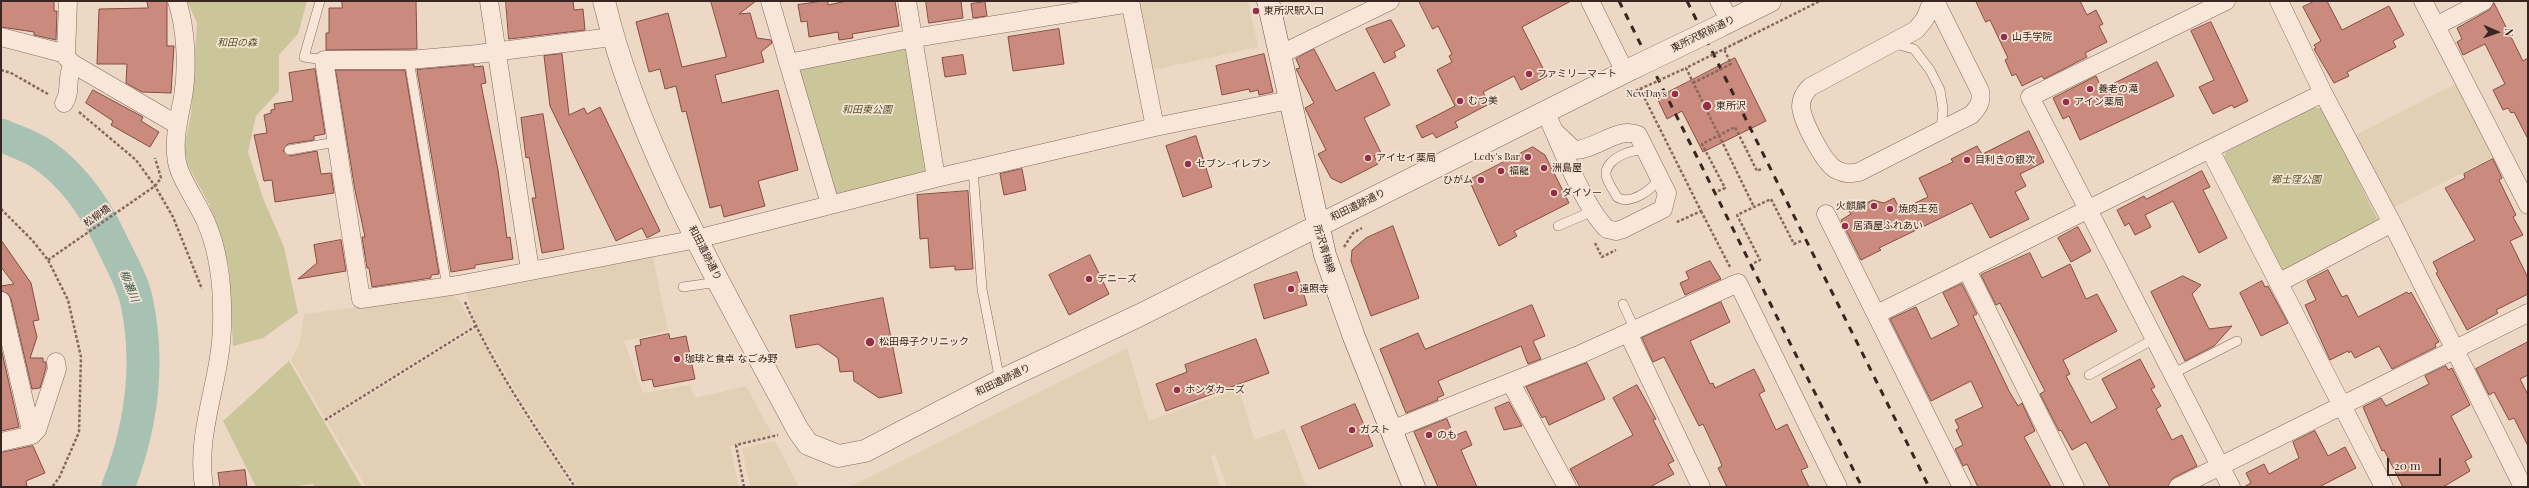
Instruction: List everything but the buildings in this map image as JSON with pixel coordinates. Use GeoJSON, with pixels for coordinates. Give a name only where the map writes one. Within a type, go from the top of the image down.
{"type":"FeatureCollection","features":[{"type":"Feature","properties":{"kind":"street"},"geometry":{"type":"LineString","coordinates":[[64,103],[68,97],[68,74],[70,59],[68,1]]}},
{"type":"Feature","properties":{"kind":"street"},"geometry":{"type":"LineString","coordinates":[[177,1],[184,20],[185,47],[183,96],[176,124],[177,163],[207,223],[220,274],[222,326],[218,372],[201,457],[204,487]]}},
{"type":"Feature","properties":{"kind":"street"},"geometry":{"type":"LineString","coordinates":[[488,1],[530,270]]}},
{"type":"Feature","properties":{"kind":"street","name":"和田遺跡通り"},"geometry":{"type":"LineString","coordinates":[[604,1],[612,37],[637,112],[697,239],[798,430],[808,444],[838,456],[865,451],[1000,381],[1138,316],[1317,226],[1550,122],[1630,70]]}},
{"type":"Feature","properties":{"kind":"street"},"geometry":{"type":"LineString","coordinates":[[770,1],[830,204]]}},
{"type":"Feature","properties":{"kind":"street"},"geometry":{"type":"LineString","coordinates":[[907,1],[936,178]]}},
{"type":"Feature","properties":{"kind":"street","name":"所沢青梅線"},"geometry":{"type":"LineString","coordinates":[[1268,1],[1317,226],[1347,320],[1414,487]]}},
{"type":"Feature","properties":{"kind":"street"},"geometry":{"type":"LineString","coordinates":[[1279,55],[1390,1]]}},
{"type":"Feature","properties":{"kind":"street"},"geometry":{"type":"LineString","coordinates":[[1590,1],[1630,70]]}},
{"type":"Feature","properties":{"kind":"street"},"geometry":{"type":"LineString","coordinates":[[1719,1],[1724,24]]}},
{"type":"Feature","properties":{"kind":"street","name":"東所沢駅前通り"},"geometry":{"type":"LineString","coordinates":[[1630,70],[1770,1]]}},
{"type":"Feature","properties":{"kind":"street"},"geometry":{"type":"LineString","coordinates":[[1932,1],[1932,7],[1921,24],[1894,44],[1810,87],[1804,93],[1801,104],[1803,116],[1826,161],[1843,173],[1859,172],[1971,115],[1978,108],[1981,98],[1980,91],[1935,1]]}},
{"type":"Feature","properties":{"kind":"street"},"geometry":{"type":"LineString","coordinates":[[2226,1],[2030,97],[2231,487]]}},
{"type":"Feature","properties":{"kind":"street"},"geometry":{"type":"LineString","coordinates":[[2279,1],[2323,93],[2392,223],[2454,351],[2523,487]]}},
{"type":"Feature","properties":{"kind":"street"},"geometry":{"type":"LineString","coordinates":[[2423,1],[2528,205]]}},
{"type":"Feature","properties":{"kind":"street"},"geometry":{"type":"LineString","coordinates":[[2436,26],[2484,1]]}},
{"type":"Feature","properties":{"kind":"street"},"geometry":{"type":"LineString","coordinates":[[788,64],[914,38],[1130,2],[1155,127]]}},
{"type":"Feature","properties":{"kind":"street"},"geometry":{"type":"LineString","coordinates":[[1,37],[70,59],[176,124]]}},
{"type":"Feature","properties":{"kind":"street"},"geometry":{"type":"LineString","coordinates":[[612,37],[497,53],[408,60],[324,60],[361,299],[453,286],[697,239],[936,178],[1155,127],[1289,100]]}},
{"type":"Feature","properties":{"kind":"street"},"geometry":{"type":"LineString","coordinates":[[1876,314],[2323,93]]}},
{"type":"Feature","properties":{"kind":"street"},"geometry":{"type":"LineString","coordinates":[[1550,122],[1567,145],[1574,150],[1581,150],[1630,131],[1638,135],[1667,193],[1663,209],[1616,231],[1607,229],[1588,213],[1550,122]]}},
{"type":"Feature","properties":{"kind":"street"},"geometry":{"type":"LineString","coordinates":[[2210,150],[2280,282],[2384,487]]}},
{"type":"Feature","properties":{"kind":"street"},"geometry":{"type":"LineString","coordinates":[[1826,214],[1962,487]]}},
{"type":"Feature","properties":{"kind":"street"},"geometry":{"type":"LineString","coordinates":[[2280,282],[2392,223]]}},
{"type":"Feature","properties":{"kind":"street"},"geometry":{"type":"LineString","coordinates":[[1967,270],[2075,487]]}},
{"type":"Feature","properties":{"kind":"street"},"geometry":{"type":"LineString","coordinates":[[1391,430],[1511,383],[1631,332],[1738,283],[1838,487]]}},
{"type":"Feature","properties":{"kind":"street"},"geometry":{"type":"LineString","coordinates":[[1,302],[32,435]]}},
{"type":"Feature","properties":{"kind":"street"},"geometry":{"type":"LineString","coordinates":[[2178,487],[2528,313]]}},
{"type":"Feature","properties":{"kind":"street"},"geometry":{"type":"LineString","coordinates":[[1631,332],[1701,487]]}},
{"type":"Feature","properties":{"kind":"street"},"geometry":{"type":"LineString","coordinates":[[1,442],[32,435],[37,430],[57,369],[56,362]]}},
{"type":"Feature","properties":{"kind":"street"},"geometry":{"type":"LineString","coordinates":[[1511,383],[1567,487]]}},
{"type":"Feature","properties":{"kind":"lane"},"geometry":{"type":"LineString","coordinates":[[320,1],[304,57],[324,60]]}},
{"type":"Feature","properties":{"kind":"lane"},"geometry":{"type":"LineString","coordinates":[[1894,44],[1914,49],[1930,70],[1940,90],[1943,109],[1941,130]]}},
{"type":"Feature","properties":{"kind":"lane"},"geometry":{"type":"LineString","coordinates":[[408,60],[453,286]]}},
{"type":"Feature","properties":{"kind":"lane"},"geometry":{"type":"LineString","coordinates":[[289,150],[336,142]]}},
{"type":"Feature","properties":{"kind":"lane"},"geometry":{"type":"LineString","coordinates":[[1648,153],[1638,150],[1611,162],[1606,175],[1617,197],[1626,200],[1653,187],[1659,176]]}},
{"type":"Feature","properties":{"kind":"lane"},"geometry":{"type":"LineString","coordinates":[[973,170],[982,289],[1000,381]]}},
{"type":"Feature","properties":{"kind":"lane"},"geometry":{"type":"LineString","coordinates":[[1558,226],[1588,213]]}},
{"type":"Feature","properties":{"kind":"lane"},"geometry":{"type":"LineString","coordinates":[[683,287],[720,282]]}},
{"type":"Feature","properties":{"kind":"lane"},"geometry":{"type":"LineString","coordinates":[[1623,304],[1631,332]]}},
{"type":"Feature","properties":{"kind":"lane"},"geometry":{"type":"LineString","coordinates":[[2089,375],[2154,339]]}},
{"type":"Feature","properties":{"kind":"lane"},"geometry":{"type":"LineString","coordinates":[[2172,374],[2237,341]]}},
{"type":"Feature","properties":{"kind":"path"},"geometry":{"type":"LineString","coordinates":[[1625,96],[1686,68],[1820,1]]}},
{"type":"Feature","properties":{"kind":"path"},"geometry":{"type":"LineString","coordinates":[[1693,83],[1731,64],[1724,49]]}},
{"type":"Feature","properties":{"kind":"path"},"geometry":{"type":"LineString","coordinates":[[1686,68],[1754,207]]}},
{"type":"Feature","properties":{"kind":"path"},"geometry":{"type":"LineString","coordinates":[[1,70],[11,73],[82,114],[136,160],[156,186],[173,217],[204,296]]}},
{"type":"Feature","properties":{"kind":"path"},"geometry":{"type":"LineString","coordinates":[[1640,89],[1738,283]]}},
{"type":"Feature","properties":{"kind":"path"},"geometry":{"type":"LineString","coordinates":[[1718,191],[1725,188],[1702,144],[1735,127],[1757,171],[1763,168]]}},
{"type":"Feature","properties":{"kind":"path"},"geometry":{"type":"LineString","coordinates":[[155,158],[161,178],[156,186]]}},
{"type":"Feature","properties":{"kind":"path","name":"松柳橋"},"geometry":{"type":"LineString","coordinates":[[48,260],[156,186]]}},
{"type":"Feature","properties":{"kind":"path"},"geometry":{"type":"LineString","coordinates":[[1754,263],[1760,260],[1737,215],[1771,199],[1794,244],[1801,241]]}},
{"type":"Feature","properties":{"kind":"path"},"geometry":{"type":"LineString","coordinates":[[1,210],[32,240],[48,260],[68,300],[81,357],[79,432],[59,478],[52,487]]}},
{"type":"Feature","properties":{"kind":"path"},"geometry":{"type":"LineString","coordinates":[[1672,224],[1701,211]]}},
{"type":"Feature","properties":{"kind":"path"},"geometry":{"type":"LineString","coordinates":[[1588,213],[1602,257],[1623,247]]}},
{"type":"Feature","properties":{"kind":"path"},"geometry":{"type":"LineString","coordinates":[[1343,249],[1353,233],[1367,226]]}},
{"type":"Feature","properties":{"kind":"path"},"geometry":{"type":"LineString","coordinates":[[453,286],[520,405],[575,487]]}},
{"type":"Feature","properties":{"kind":"path"},"geometry":{"type":"LineString","coordinates":[[325,420],[476,326]]}},
{"type":"Feature","properties":{"kind":"path"},"geometry":{"type":"LineString","coordinates":[[744,487],[736,445],[798,430]]}},
{"type":"Feature","properties":{"kind":"shaded area"},"geometry":{"type":"Polygon","coordinates":[[[1138,1],[1248,1],[1258,47],[1153,70],[1138,1]]]}},
{"type":"Feature","properties":{"kind":"shaded area"},"geometry":{"type":"Polygon","coordinates":[[[2455,84],[2493,157],[2389,210],[2352,137],[2455,84]]]}},
{"type":"Feature","properties":{"kind":"shaded area"},"geometry":{"type":"Polygon","coordinates":[[[653,257],[668,331],[624,341],[643,393],[690,385],[695,398],[746,386],[772,434],[730,446],[739,487],[578,487],[523,403],[476,323],[466,293],[472,288],[653,257]]]}},
{"type":"Feature","properties":{"kind":"shaded area"},"geometry":{"type":"Polygon","coordinates":[[[450,293],[459,300],[473,325],[325,418],[291,360],[300,342],[304,314],[442,297],[450,293]]]}},
{"type":"Feature","properties":{"kind":"shaded area"},"geometry":{"type":"Polygon","coordinates":[[[476,329],[519,407],[572,487],[366,487],[327,422],[476,329]]]}},
{"type":"Feature","properties":{"kind":"shaded area"},"geometry":{"type":"Polygon","coordinates":[[[1127,348],[1149,421],[1239,388],[1254,440],[1285,429],[1306,487],[1227,487],[1215,454],[1211,457],[1220,487],[850,487],[1127,348]]]}},
{"type":"Feature","properties":{"kind":"shaded area"},"geometry":{"type":"Polygon","coordinates":[[[775,441],[799,487],[750,487],[742,448],[775,441]]]}},
{"type":"Feature","properties":{"kind":"green space","name":"和田の森"},"geometry":{"type":"Polygon","coordinates":[[[187,1],[307,1],[298,34],[279,55],[279,91],[256,116],[248,152],[263,198],[284,247],[298,313],[263,338],[233,346],[229,267],[210,206],[188,165],[184,149],[191,114],[197,23],[187,1]]]}},
{"type":"Feature","properties":{"kind":"green space","name":"和田東公園"},"geometry":{"type":"Polygon","coordinates":[[[911,44],[932,173],[835,195],[799,67],[911,44]]]}},
{"type":"Feature","properties":{"kind":"green space","name":"郷士窪公園"},"geometry":{"type":"Polygon","coordinates":[[[2313,108],[2322,108],[2378,220],[2377,225],[2286,272],[2280,270],[2223,159],[2226,152],[2313,108]]]}},
{"type":"Feature","properties":{"kind":"green space"},"geometry":{"type":"Polygon","coordinates":[[[289,361],[362,487],[314,487],[313,484],[290,487],[256,487],[223,421],[289,361]]]}},
{"type":"Feature","properties":{"kind":"waterway","name":"柳瀬川"},"geometry":{"type":"LineString","coordinates":[[1,135],[42,154],[74,182],[91,204],[105,228],[133,287],[141,327],[143,373],[138,419],[126,465],[118,487]]}},
{"type":"Feature","properties":{"kind":"railway"},"geometry":{"type":"LineString","coordinates":[[1619,1],[1862,487]]}},
{"type":"Feature","properties":{"kind":"railway"},"geometry":{"type":"LineString","coordinates":[[1687,1],[1929,487]]}},
{"type":"Feature","properties":{"kind":"place","name":"東所沢駅入口"},"geometry":{"type":"Point","coordinates":[1256,11]}},
{"type":"Feature","properties":{"kind":"place","name":"山手学院"},"geometry":{"type":"Point","coordinates":[2004,37]}},
{"type":"Feature","properties":{"kind":"place","name":"ファミリーマート"},"geometry":{"type":"Point","coordinates":[1529,74]}},
{"type":"Feature","properties":{"kind":"place","name":"養老の滝"},"geometry":{"type":"Point","coordinates":[2090,89]}},
{"type":"Feature","properties":{"kind":"place","name":"NewDays"},"geometry":{"type":"Point","coordinates":[1675,94]}},
{"type":"Feature","properties":{"kind":"place","name":"むつ美"},"geometry":{"type":"Point","coordinates":[1460,101]}},
{"type":"Feature","properties":{"kind":"place","name":"アイン薬局"},"geometry":{"type":"Point","coordinates":[2066,102]}},
{"type":"Feature","properties":{"kind":"place","name":"東所沢"},"geometry":{"type":"Point","coordinates":[1707,106]}},
{"type":"Feature","properties":{"kind":"place","name":"Ledy's Bar"},"geometry":{"type":"Point","coordinates":[1528,157]}},
{"type":"Feature","properties":{"kind":"place","name":"アイセイ薬局"},"geometry":{"type":"Point","coordinates":[1368,158]}},
{"type":"Feature","properties":{"kind":"place","name":"目利きの銀次"},"geometry":{"type":"Point","coordinates":[1967,160]}},
{"type":"Feature","properties":{"kind":"place","name":"セブン-イレブン"},"geometry":{"type":"Point","coordinates":[1188,164]}},
{"type":"Feature","properties":{"kind":"place","name":"洲島屋"},"geometry":{"type":"Point","coordinates":[1544,168]}},
{"type":"Feature","properties":{"kind":"place","name":"福龍"},"geometry":{"type":"Point","coordinates":[1501,171]}},
{"type":"Feature","properties":{"kind":"place","name":"ひがム"},"geometry":{"type":"Point","coordinates":[1481,180]}},
{"type":"Feature","properties":{"kind":"place","name":"ダイソー"},"geometry":{"type":"Point","coordinates":[1554,193]}},
{"type":"Feature","properties":{"kind":"place","name":"火麒麟"},"geometry":{"type":"Point","coordinates":[1874,206]}},
{"type":"Feature","properties":{"kind":"place","name":"焼肉王苑"},"geometry":{"type":"Point","coordinates":[1890,209]}},
{"type":"Feature","properties":{"kind":"place","name":"居酒屋ふれあい"},"geometry":{"type":"Point","coordinates":[1845,226]}},
{"type":"Feature","properties":{"kind":"place","name":"デニーズ"},"geometry":{"type":"Point","coordinates":[1089,279]}},
{"type":"Feature","properties":{"kind":"place","name":"遠照寺"},"geometry":{"type":"Point","coordinates":[1291,289]}},
{"type":"Feature","properties":{"kind":"place","name":"松田母子クリニック"},"geometry":{"type":"Point","coordinates":[870,342]}},
{"type":"Feature","properties":{"kind":"place","name":"珈琲と食卓 なごみ野"},"geometry":{"type":"Point","coordinates":[677,359]}},
{"type":"Feature","properties":{"kind":"place","name":"ホンダカーズ"},"geometry":{"type":"Point","coordinates":[1177,390]}},
{"type":"Feature","properties":{"kind":"place","name":"ガスト"},"geometry":{"type":"Point","coordinates":[1352,430]}},
{"type":"Feature","properties":{"kind":"place","name":"のも"},"geometry":{"type":"Point","coordinates":[1429,435]}}]}
